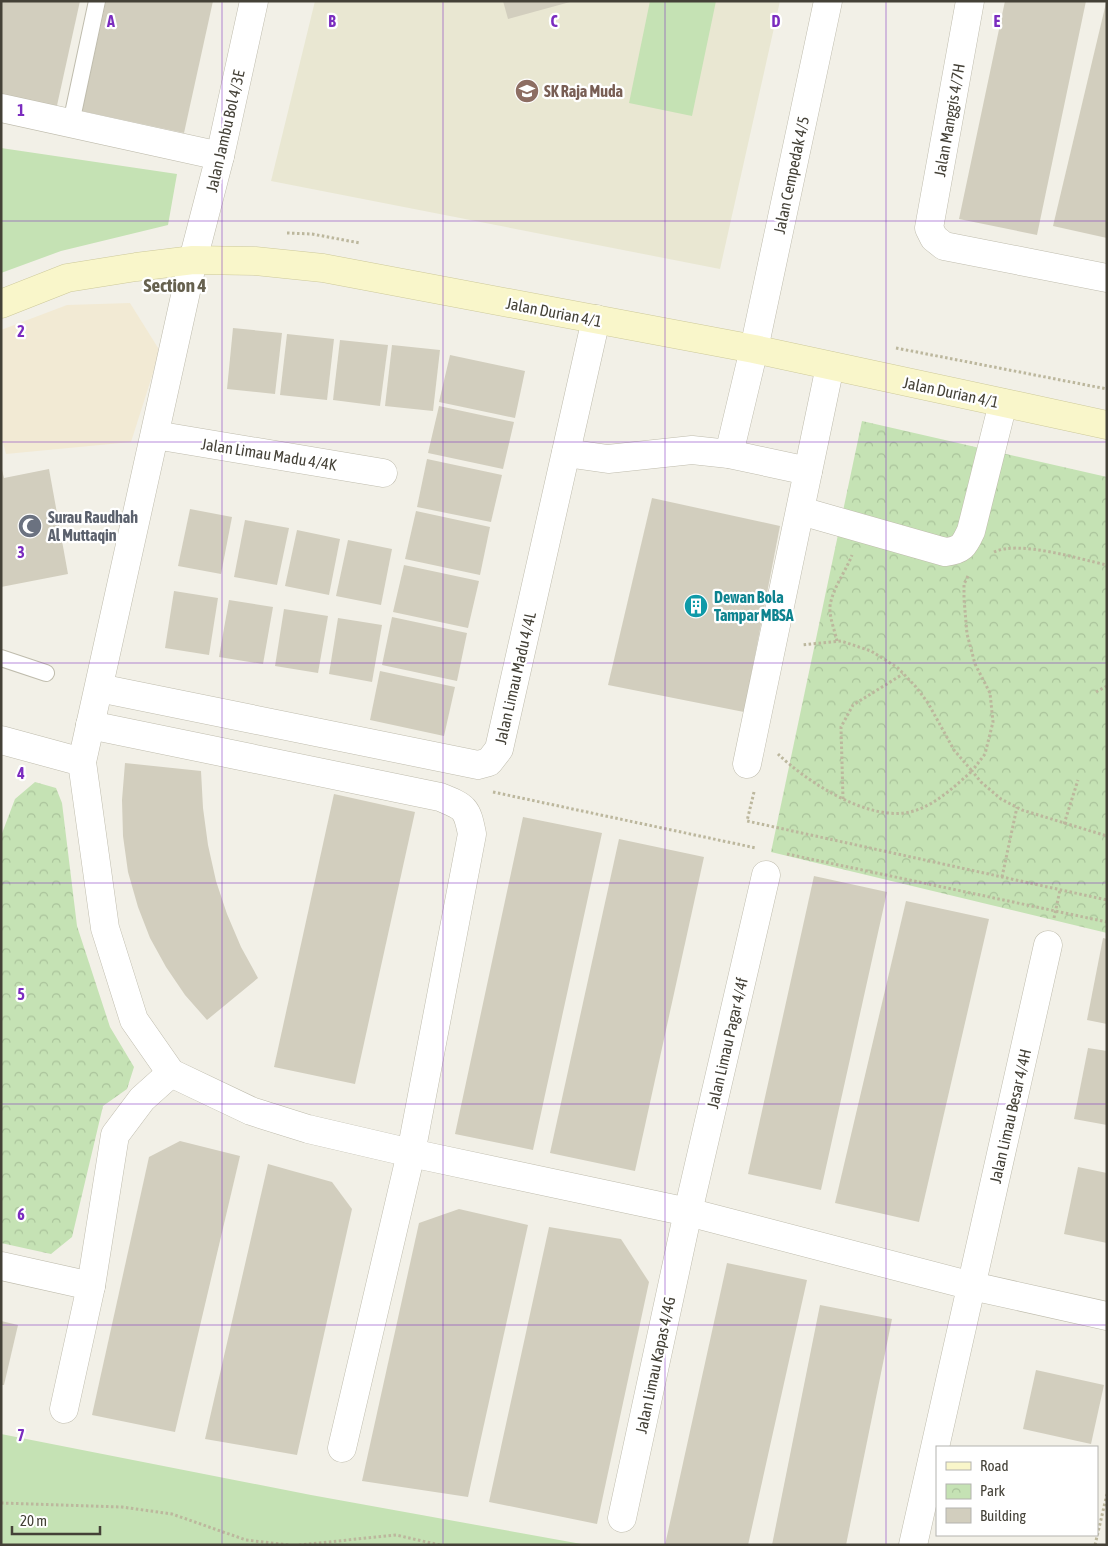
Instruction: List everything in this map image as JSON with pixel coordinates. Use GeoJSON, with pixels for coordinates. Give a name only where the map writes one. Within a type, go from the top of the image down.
{"type":"FeatureCollection","features":[{"type":"Feature","properties":{"kind":"street","name":"Jalan Jambu Bol 4/3E"},"geometry":{"type":"LineString","coordinates":[[82,762],[193,260],[220,156],[254,1]]}},
{"type":"Feature","properties":{"kind":"street","name":"Jalan Cempedak 4/5"},"geometry":{"type":"LineString","coordinates":[[729,454],[754,349],[828,1]]}},
{"type":"Feature","properties":{"kind":"street","name":"Jalan Manggis 4/7H"},"geometry":{"type":"LineString","coordinates":[[970,1],[929,228],[934,238],[944,246],[1107,278]]}},
{"type":"Feature","properties":{"kind":"street"},"geometry":{"type":"LineString","coordinates":[[1,108],[220,156]]}},
{"type":"Feature","properties":{"kind":"street","name":"Jalan Durian 4/1"},"geometry":{"type":"LineString","coordinates":[[1,304],[67,278],[193,260],[256,261],[323,268],[754,349],[1107,425]]}},
{"type":"Feature","properties":{"kind":"street","name":"Jalan Limau Madu 4/4L"},"geometry":{"type":"LineString","coordinates":[[99,688],[478,764],[489,762],[500,749],[596,319]]}},
{"type":"Feature","properties":{"kind":"street"},"geometry":{"type":"LineString","coordinates":[[751,774],[808,471],[830,366]]}},
{"type":"Feature","properties":{"kind":"street"},"geometry":{"type":"LineString","coordinates":[[801,511],[945,552],[957,551],[964,545],[972,532],[1003,403]]}},
{"type":"Feature","properties":{"kind":"street","name":"Jalan Limau Madu 4/4K"},"geometry":{"type":"LineString","coordinates":[[155,435],[383,473]]}},
{"type":"Feature","properties":{"kind":"street"},"geometry":{"type":"LineString","coordinates":[[566,453],[608,459],[692,450],[729,454],[808,471]]}},
{"type":"Feature","properties":{"kind":"street"},"geometry":{"type":"LineString","coordinates":[[90,725],[440,797],[460,805],[468,815],[472,834],[411,1153],[342,1448]]}},
{"type":"Feature","properties":{"kind":"street"},"geometry":{"type":"LineString","coordinates":[[3,747],[82,762],[105,928],[134,1020],[170,1073],[251,1111],[308,1129],[688,1212],[972,1286],[1107,1316]]}},
{"type":"Feature","properties":{"kind":"street","name":"Jalan Limau Pagar 4/4f"},"geometry":{"type":"LineString","coordinates":[[688,1212],[765,862]]}},
{"type":"Feature","properties":{"kind":"street","name":"Jalan Limau Besar 4/4H"},"geometry":{"type":"LineString","coordinates":[[913,1545],[1048,946]]}},
{"type":"Feature","properties":{"kind":"street"},"geometry":{"type":"LineString","coordinates":[[64,1409],[91,1286],[115,1135],[142,1099],[170,1073]]}},
{"type":"Feature","properties":{"kind":"street","name":"Jalan Limau Kapas 4/4G"},"geometry":{"type":"LineString","coordinates":[[622,1518],[688,1212]]}},
{"type":"Feature","properties":{"kind":"street"},"geometry":{"type":"LineString","coordinates":[[1,1266],[91,1286]]}},
{"type":"Feature","properties":{"kind":"lane"},"geometry":{"type":"LineString","coordinates":[[70,123],[97,1]]}},
{"type":"Feature","properties":{"kind":"lane"},"geometry":{"type":"LineString","coordinates":[[1,658],[46,673]]}},
{"type":"Feature","properties":{"kind":"path"},"geometry":{"type":"LineString","coordinates":[[837,641],[830,608],[835,587],[846,571],[861,528]]}},
{"type":"Feature","properties":{"kind":"path"},"geometry":{"type":"LineString","coordinates":[[991,554],[999,550],[1025,548],[1107,565]]}},
{"type":"Feature","properties":{"kind":"path"},"geometry":{"type":"LineString","coordinates":[[775,751],[805,775],[843,799],[884,814],[905,813],[926,805],[951,790],[972,771],[985,754],[993,722],[990,693],[976,664],[967,634],[964,584],[970,570]]}},
{"type":"Feature","properties":{"kind":"path"},"geometry":{"type":"LineString","coordinates":[[799,645],[841,641],[871,651],[898,668],[916,687],[928,703],[954,750],[981,782],[1001,799],[1022,810],[1107,836]]}},
{"type":"Feature","properties":{"kind":"path"},"geometry":{"type":"LineString","coordinates":[[843,799],[841,727],[852,705],[904,674]]}},
{"type":"Feature","properties":{"kind":"path"},"geometry":{"type":"LineString","coordinates":[[1096,692],[1107,686]]}},
{"type":"Feature","properties":{"kind":"path"},"geometry":{"type":"LineString","coordinates":[[751,774],[748,821],[1107,900]]}},
{"type":"Feature","properties":{"kind":"path"},"geometry":{"type":"LineString","coordinates":[[1064,824],[1078,780]]}},
{"type":"Feature","properties":{"kind":"path"},"geometry":{"type":"LineString","coordinates":[[492,792],[765,862]]}},
{"type":"Feature","properties":{"kind":"path"},"geometry":{"type":"LineString","coordinates":[[1002,877],[1017,807]]}},
{"type":"Feature","properties":{"kind":"path"},"geometry":{"type":"LineString","coordinates":[[784,853],[1107,922]]}},
{"type":"Feature","properties":{"kind":"path"},"geometry":{"type":"LineString","coordinates":[[1098,1532],[1107,1494]]}},
{"type":"Feature","properties":{"kind":"path"},"geometry":{"type":"LineString","coordinates":[[1,1502],[122,1508],[172,1514],[246,1540],[289,1545]]}},
{"type":"Feature","properties":{"kind":"path"},"geometry":{"type":"LineString","coordinates":[[300,1545],[396,1535],[440,1545]]}},
{"type":"Feature","properties":{"kind":"shaded area","name":"SK Raja Muda"},"geometry":{"type":"Polygon","coordinates":[[[315,1],[780,1],[720,269],[271,181],[315,1]]]}},
{"type":"Feature","properties":{"kind":"shaded area"},"geometry":{"type":"Polygon","coordinates":[[[130,303],[160,351],[131,442],[6,454],[1,435],[1,330],[67,305],[130,303]]]}},
{"type":"Feature","properties":{"kind":"green space"},"geometry":{"type":"Polygon","coordinates":[[[650,1],[716,1],[692,116],[629,103],[650,1]]]}},
{"type":"Feature","properties":{"kind":"green space"},"geometry":{"type":"Polygon","coordinates":[[[1,148],[177,174],[168,225],[61,251],[1,273],[1,148]]]}},
{"type":"Feature","properties":{"kind":"green space"},"geometry":{"type":"Polygon","coordinates":[[[862,421],[1107,477],[1107,933],[771,852],[862,421]]]}},
{"type":"Feature","properties":{"kind":"green space"},"geometry":{"type":"Polygon","coordinates":[[[35,782],[56,788],[62,803],[77,926],[110,1027],[134,1067],[127,1089],[103,1106],[72,1237],[51,1254],[1,1243],[1,836],[15,799],[35,782]]]}},
{"type":"Feature","properties":{"kind":"green space"},"geometry":{"type":"Polygon","coordinates":[[[1,1434],[311,1495],[587,1545],[1,1545],[1,1434]]]}},
{"type":"Feature","properties":{"kind":"building"},"geometry":{"type":"Polygon","coordinates":[[[1,1],[80,1],[56,110],[1,98],[1,1]]]}},
{"type":"Feature","properties":{"kind":"building"},"geometry":{"type":"Polygon","coordinates":[[[106,1],[213,1],[184,133],[82,111],[106,1]]]}},
{"type":"Feature","properties":{"kind":"building"},"geometry":{"type":"Polygon","coordinates":[[[503,1],[570,1],[570,2],[508,19],[503,1]]]}},
{"type":"Feature","properties":{"kind":"building"},"geometry":{"type":"Polygon","coordinates":[[[1005,1],[1086,1],[1037,235],[959,219],[1005,1]]]}},
{"type":"Feature","properties":{"kind":"building"},"geometry":{"type":"Polygon","coordinates":[[[1107,3],[1107,238],[1053,226],[1107,3]]]}},
{"type":"Feature","properties":{"kind":"building"},"geometry":{"type":"Polygon","coordinates":[[[233,328],[282,333],[275,394],[227,389],[233,328]]]}},
{"type":"Feature","properties":{"kind":"building"},"geometry":{"type":"Polygon","coordinates":[[[287,334],[334,339],[327,400],[280,395],[287,334]]]}},
{"type":"Feature","properties":{"kind":"building"},"geometry":{"type":"Polygon","coordinates":[[[340,340],[388,345],[380,406],[333,400],[340,340]]]}},
{"type":"Feature","properties":{"kind":"building"},"geometry":{"type":"Polygon","coordinates":[[[392,345],[440,350],[433,411],[385,406],[392,345]]]}},
{"type":"Feature","properties":{"kind":"building"},"geometry":{"type":"Polygon","coordinates":[[[450,355],[525,371],[515,418],[439,402],[450,355]]]}},
{"type":"Feature","properties":{"kind":"building"},"geometry":{"type":"Polygon","coordinates":[[[439,406],[514,422],[503,469],[428,453],[439,406]]]}},
{"type":"Feature","properties":{"kind":"building"},"geometry":{"type":"Polygon","coordinates":[[[427,459],[502,475],[491,522],[417,507],[427,459]]]}},
{"type":"Feature","properties":{"kind":"building","name":"Surau Raudhah Al Muttaqin"},"geometry":{"type":"Polygon","coordinates":[[[1,466],[4,478],[49,469],[68,574],[1,587],[1,466]]]}},
{"type":"Feature","properties":{"kind":"building","name":"Dewan Bola Tampar MBSA"},"geometry":{"type":"Polygon","coordinates":[[[652,498],[780,526],[744,712],[608,685],[652,498]]]}},
{"type":"Feature","properties":{"kind":"building"},"geometry":{"type":"Polygon","coordinates":[[[190,509],[232,517],[221,574],[178,566],[190,509]]]}},
{"type":"Feature","properties":{"kind":"building"},"geometry":{"type":"Polygon","coordinates":[[[416,511],[490,527],[480,575],[405,559],[416,511]]]}},
{"type":"Feature","properties":{"kind":"building"},"geometry":{"type":"Polygon","coordinates":[[[245,520],[289,528],[277,585],[234,577],[245,520]]]}},
{"type":"Feature","properties":{"kind":"building"},"geometry":{"type":"Polygon","coordinates":[[[297,530],[340,539],[329,595],[285,586],[297,530]]]}},
{"type":"Feature","properties":{"kind":"building"},"geometry":{"type":"Polygon","coordinates":[[[348,540],[392,549],[381,605],[336,596],[348,540]]]}},
{"type":"Feature","properties":{"kind":"building"},"geometry":{"type":"Polygon","coordinates":[[[404,565],[479,581],[468,628],[393,612],[404,565]]]}},
{"type":"Feature","properties":{"kind":"building"},"geometry":{"type":"Polygon","coordinates":[[[174,591],[218,598],[209,655],[165,648],[174,591]]]}},
{"type":"Feature","properties":{"kind":"building"},"geometry":{"type":"Polygon","coordinates":[[[229,600],[273,607],[263,664],[219,657],[229,600]]]}},
{"type":"Feature","properties":{"kind":"building"},"geometry":{"type":"Polygon","coordinates":[[[284,609],[328,616],[318,673],[275,666],[284,609]]]}},
{"type":"Feature","properties":{"kind":"building"},"geometry":{"type":"Polygon","coordinates":[[[392,617],[467,633],[457,681],[382,665],[392,617]]]}},
{"type":"Feature","properties":{"kind":"building"},"geometry":{"type":"Polygon","coordinates":[[[338,618],[382,625],[372,682],[329,674],[338,618]]]}},
{"type":"Feature","properties":{"kind":"building"},"geometry":{"type":"Polygon","coordinates":[[[380,671],[455,687],[444,736],[370,720],[380,671]]]}},
{"type":"Feature","properties":{"kind":"building"},"geometry":{"type":"Polygon","coordinates":[[[125,763],[201,771],[208,845],[216,881],[241,947],[258,978],[207,1020],[185,995],[166,967],[150,938],[138,907],[128,872],[123,836],[122,800],[125,763]]]}},
{"type":"Feature","properties":{"kind":"building"},"geometry":{"type":"Polygon","coordinates":[[[334,794],[415,812],[355,1084],[274,1067],[334,794]]]}},
{"type":"Feature","properties":{"kind":"building"},"geometry":{"type":"Polygon","coordinates":[[[523,817],[602,833],[533,1150],[455,1134],[523,817]]]}},
{"type":"Feature","properties":{"kind":"building"},"geometry":{"type":"Polygon","coordinates":[[[619,839],[704,857],[635,1171],[550,1153],[619,839]]]}},
{"type":"Feature","properties":{"kind":"building"},"geometry":{"type":"Polygon","coordinates":[[[814,876],[887,892],[821,1190],[748,1174],[814,876]]]}},
{"type":"Feature","properties":{"kind":"building"},"geometry":{"type":"Polygon","coordinates":[[[906,901],[989,919],[919,1222],[835,1203],[906,901]]]}},
{"type":"Feature","properties":{"kind":"building"},"geometry":{"type":"Polygon","coordinates":[[[1103,938],[1107,939],[1107,1024],[1087,1020],[1103,938]]]}},
{"type":"Feature","properties":{"kind":"building"},"geometry":{"type":"Polygon","coordinates":[[[1088,1048],[1107,1051],[1107,1125],[1074,1119],[1088,1048]]]}},
{"type":"Feature","properties":{"kind":"building"},"geometry":{"type":"Polygon","coordinates":[[[180,1141],[240,1156],[175,1432],[92,1415],[149,1157],[180,1141]]]}},
{"type":"Feature","properties":{"kind":"building"},"geometry":{"type":"Polygon","coordinates":[[[268,1164],[332,1182],[352,1209],[297,1455],[205,1439],[268,1164]]]}},
{"type":"Feature","properties":{"kind":"building"},"geometry":{"type":"Polygon","coordinates":[[[1078,1167],[1107,1173],[1107,1243],[1064,1234],[1078,1167]]]}},
{"type":"Feature","properties":{"kind":"building"},"geometry":{"type":"Polygon","coordinates":[[[459,1209],[528,1225],[468,1497],[362,1481],[419,1223],[459,1209]]]}},
{"type":"Feature","properties":{"kind":"building"},"geometry":{"type":"Polygon","coordinates":[[[549,1227],[621,1239],[649,1282],[597,1524],[489,1502],[549,1227]]]}},
{"type":"Feature","properties":{"kind":"building"},"geometry":{"type":"Polygon","coordinates":[[[727,1263],[807,1280],[748,1545],[665,1545],[727,1263]]]}},
{"type":"Feature","properties":{"kind":"building"},"geometry":{"type":"Polygon","coordinates":[[[820,1305],[892,1319],[846,1545],[772,1545],[820,1305]]]}},
{"type":"Feature","properties":{"kind":"building"},"geometry":{"type":"Polygon","coordinates":[[[1,1321],[18,1325],[4,1385],[1,1385],[1,1321]]]}},
{"type":"Feature","properties":{"kind":"building"},"geometry":{"type":"Polygon","coordinates":[[[1036,1370],[1104,1385],[1091,1444],[1023,1429],[1036,1370]]]}},
{"type":"Feature","properties":{"kind":"place","name":"SK Raja Muda"},"geometry":{"type":"Point","coordinates":[527,91]}},
{"type":"Feature","properties":{"kind":"place","name":"Surau Raudhah Al Muttaqin"},"geometry":{"type":"Point","coordinates":[30,526]}},
{"type":"Feature","properties":{"kind":"place","name":"Dewan Bola Tampar MBSA"},"geometry":{"type":"Point","coordinates":[696,606]}},
{"type":"Feature","properties":{"kind":"district","name":"Section 4"},"geometry":{"type":"Point","coordinates":[175,285]}}]}
